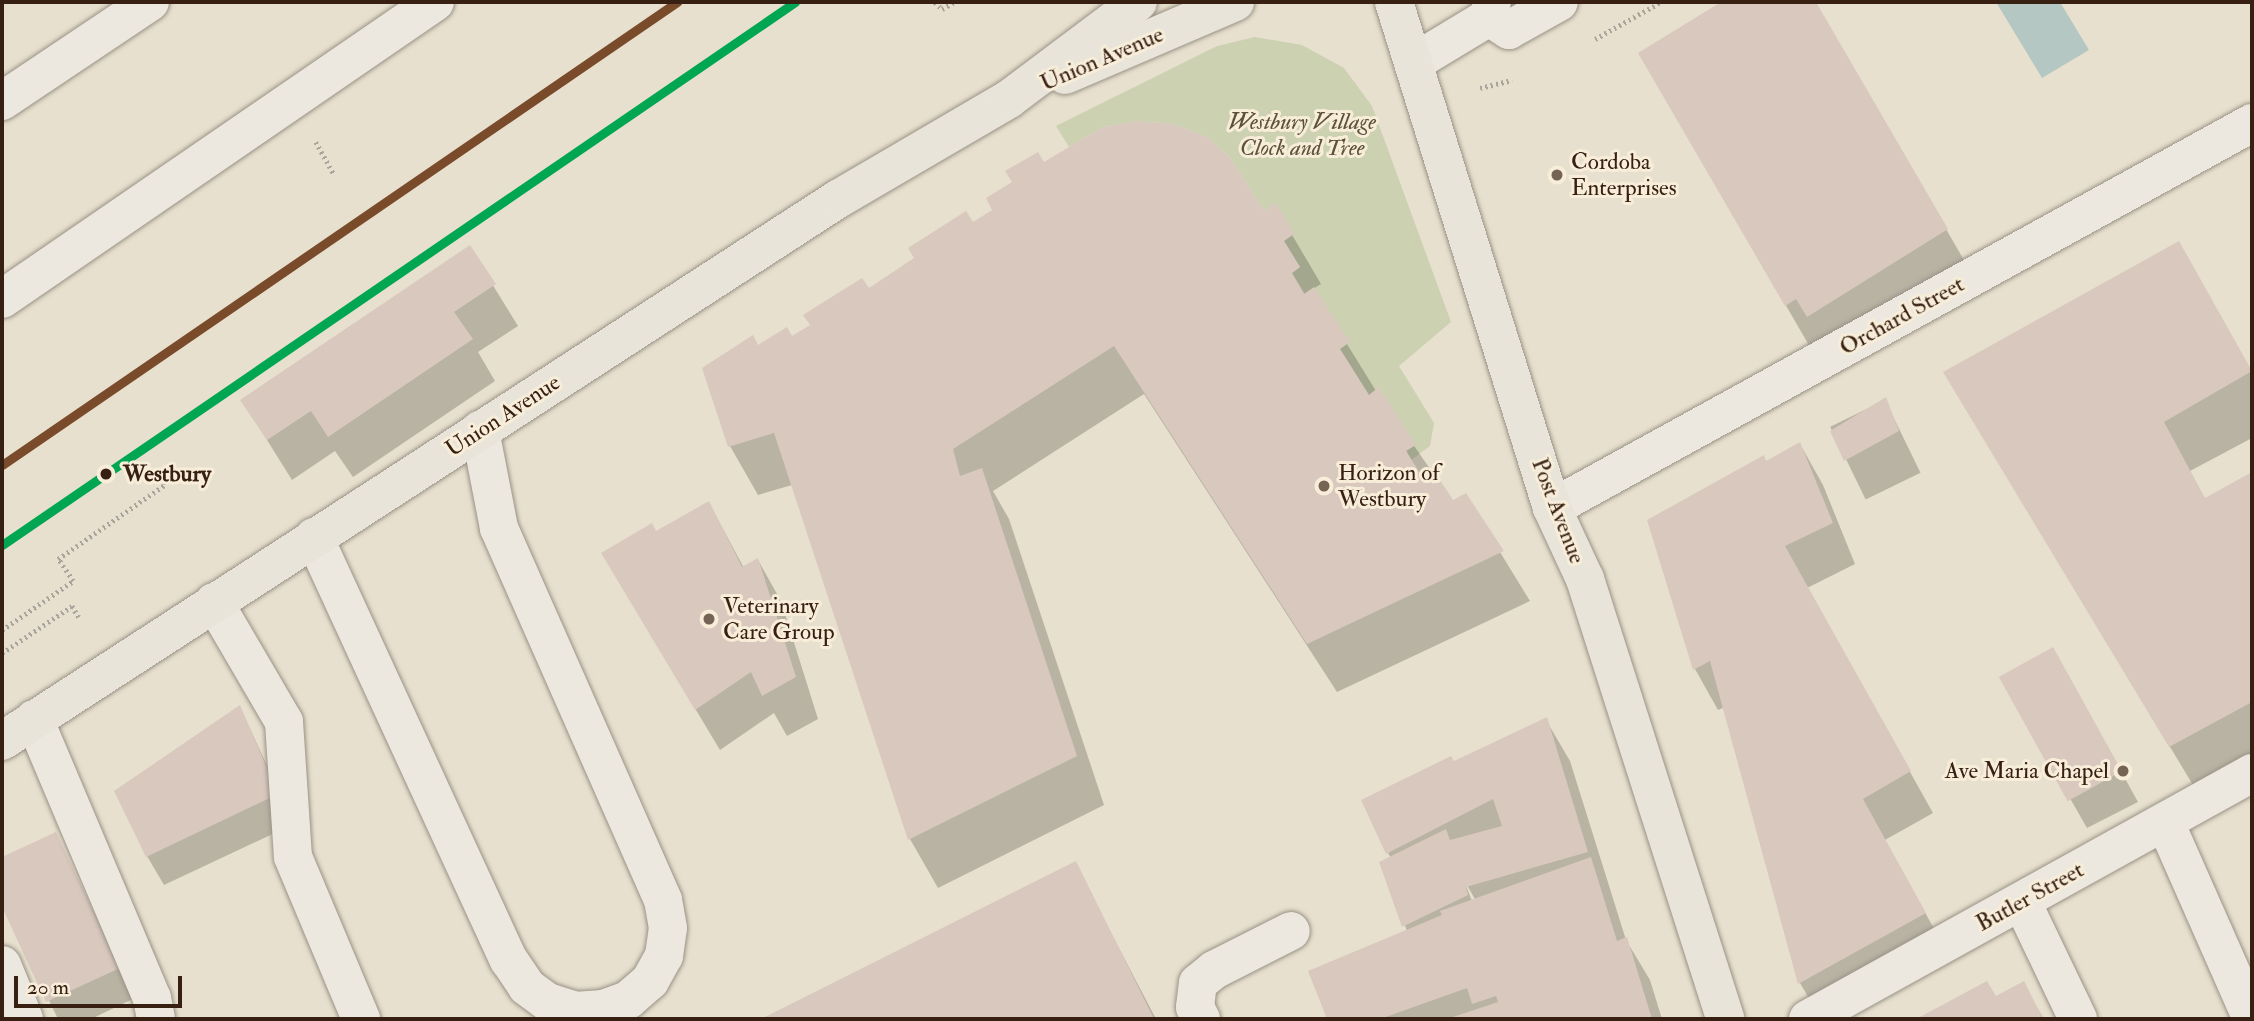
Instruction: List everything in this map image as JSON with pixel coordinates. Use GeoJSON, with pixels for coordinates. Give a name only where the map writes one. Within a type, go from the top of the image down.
{"type":"FeatureCollection","features":[{"type":"Feature","properties":{"kind":"main road","name":"Union Avenue"},"geometry":{"type":"LineString","coordinates":[[2,741],[838,199],[1009,99],[1138,2]]}},
{"type":"Feature","properties":{"kind":"main road","name":"Union Avenue"},"geometry":{"type":"LineString","coordinates":[[1009,99],[1235,2]]}},
{"type":"Feature","properties":{"kind":"main road","name":"Post Avenue"},"geometry":{"type":"LineString","coordinates":[[1394,2],[1552,508],[1585,579],[1725,1019]]}},
{"type":"Feature","properties":{"kind":"street"},"geometry":{"type":"LineString","coordinates":[[2,101],[150,2]]}},
{"type":"Feature","properties":{"kind":"street"},"geometry":{"type":"LineString","coordinates":[[2,299],[435,2]]}},
{"type":"Feature","properties":{"kind":"street"},"geometry":{"type":"LineString","coordinates":[[1413,63],[1490,9],[1508,30],[1559,2]]}},
{"type":"Feature","properties":{"kind":"street","name":"Orchard Street"},"geometry":{"type":"LineString","coordinates":[[1552,508],[2252,124]]}},
{"type":"Feature","properties":{"kind":"street"},"geometry":{"type":"LineString","coordinates":[[314,537],[509,960],[527,986],[548,1002],[575,1011],[603,1009],[628,1000],[650,981],[664,956],[668,928],[663,900],[499,528],[480,430]]}},
{"type":"Feature","properties":{"kind":"street"},"geometry":{"type":"LineString","coordinates":[[214,602],[285,722],[293,857],[361,1019]]}},
{"type":"Feature","properties":{"kind":"street"},"geometry":{"type":"LineString","coordinates":[[34,719],[152,998],[156,1019]]}},
{"type":"Feature","properties":{"kind":"street","name":"Butler Street"},"geometry":{"type":"LineString","coordinates":[[1808,1019],[2252,774]]}},
{"type":"Feature","properties":{"kind":"street"},"geometry":{"type":"LineString","coordinates":[[2165,822],[2252,1019]]}},
{"type":"Feature","properties":{"kind":"street"},"geometry":{"type":"LineString","coordinates":[[2022,902],[2078,1019]]}},
{"type":"Feature","properties":{"kind":"street"},"geometry":{"type":"LineString","coordinates":[[1201,1019],[1195,1007],[1198,984],[1214,970],[1291,931]]}},
{"type":"Feature","properties":{"kind":"street"},"geometry":{"type":"LineString","coordinates":[[2,965],[24,1019]]}},
{"type":"Feature","properties":{"kind":"path"},"geometry":{"type":"LineString","coordinates":[[935,2],[942,9],[954,2]]}},
{"type":"Feature","properties":{"kind":"path"},"geometry":{"type":"LineString","coordinates":[[1480,88],[1493,87]]}},
{"type":"Feature","properties":{"kind":"path"},"geometry":{"type":"LineString","coordinates":[[2,630],[73,581],[58,559],[166,484],[156,470]]}},
{"type":"Feature","properties":{"kind":"path"},"geometry":{"type":"LineString","coordinates":[[2,653],[72,607],[79,617]]}},
{"type":"Feature","properties":{"kind":"green space","name":"Westbury Village Clock and Tree"},"geometry":{"type":"Polygon","coordinates":[[[1255,37],[1302,45],[1344,68],[1372,106],[1451,322],[1399,366],[1434,423],[1430,446],[1411,460],[1379,387],[1369,395],[1292,273],[1300,267],[1284,241],[1275,204],[1264,211],[1230,158],[1207,137],[1173,124],[1137,121],[1103,127],[1069,147],[1056,126],[1217,46],[1255,37]]]}},
{"type":"Feature","properties":{"kind":"shaded area"},"geometry":{"type":"Polygon","coordinates":[[[1996,2],[2060,2],[2089,50],[2042,78],[1996,2]]]}},
{"type":"Feature","properties":{"kind":"building"},"geometry":{"type":"Polygon","coordinates":[[[1721,2],[1816,2],[1948,229],[1807,317],[1796,299],[1785,306],[1638,53],[1721,2]]]}},
{"type":"Feature","properties":{"kind":"building","name":"Horizon of Westbury"},"geometry":{"type":"Polygon","coordinates":[[[1137,121],[1173,124],[1207,137],[1230,158],[1264,211],[1276,203],[1294,234],[1284,241],[1300,267],[1292,273],[1304,294],[1314,287],[1350,342],[1340,349],[1369,395],[1379,387],[1416,445],[1406,451],[1423,478],[1434,471],[1453,500],[1466,493],[1504,551],[1307,644],[1114,346],[953,449],[960,476],[982,468],[1077,756],[908,840],[774,433],[728,447],[702,368],[753,335],[758,345],[787,327],[792,336],[810,325],[803,315],[862,278],[869,288],[914,258],[908,248],[966,211],[973,222],[992,210],[986,198],[1012,182],[1005,171],[1038,152],[1044,162],[1103,127],[1137,121]]]}},
{"type":"Feature","properties":{"kind":"building"},"geometry":{"type":"Polygon","coordinates":[[[2179,241],[2252,371],[2164,422],[2205,498],[2252,472],[2252,702],[2169,747],[1943,372],[2179,241]]]}},
{"type":"Feature","properties":{"kind":"building","name":"Westbury"},"geometry":{"type":"Polygon","coordinates":[[[470,245],[496,284],[454,312],[473,339],[328,437],[311,411],[267,440],[240,400],[470,245]]]}},
{"type":"Feature","properties":{"kind":"building"},"geometry":{"type":"Polygon","coordinates":[[[1886,397],[1899,431],[1844,461],[1830,431],[1886,397]]]}},
{"type":"Feature","properties":{"kind":"building"},"geometry":{"type":"Polygon","coordinates":[[[1800,442],[1833,523],[1785,546],[1911,771],[1863,799],[1926,913],[1798,984],[1710,661],[1693,670],[1647,520],[1764,455],[1766,461],[1800,442]]]}},
{"type":"Feature","properties":{"kind":"building","name":"Veterinary Care Group"},"geometry":{"type":"Polygon","coordinates":[[[709,501],[742,567],[758,558],[796,677],[762,696],[751,672],[695,710],[601,553],[652,523],[656,531],[709,501]]]}},
{"type":"Feature","properties":{"kind":"building"},"geometry":{"type":"Polygon","coordinates":[[[2053,647],[2122,771],[2068,801],[1999,677],[2053,647]]]}},
{"type":"Feature","properties":{"kind":"building"},"geometry":{"type":"Polygon","coordinates":[[[240,705],[278,794],[146,857],[114,791],[240,705]]]}},
{"type":"Feature","properties":{"kind":"building"},"geometry":{"type":"Polygon","coordinates":[[[1547,717],[1588,852],[1466,887],[1468,895],[1402,927],[1379,862],[1446,829],[1450,840],[1502,826],[1493,799],[1386,854],[1361,800],[1451,756],[1454,761],[1547,717]]]}},
{"type":"Feature","properties":{"kind":"building"},"geometry":{"type":"Polygon","coordinates":[[[56,832],[120,968],[46,1002],[2,907],[2,857],[56,832]]]}},
{"type":"Feature","properties":{"kind":"building"},"geometry":{"type":"Polygon","coordinates":[[[1591,857],[1617,941],[1627,937],[1652,1019],[1447,1019],[1498,1002],[1496,996],[1472,1004],[1467,988],[1380,1019],[1327,1019],[1308,971],[1442,915],[1440,911],[1591,857]]]}},
{"type":"Feature","properties":{"kind":"building"},"geometry":{"type":"Polygon","coordinates":[[[1076,861],[1154,1019],[761,1019],[1076,861]]]}},
{"type":"Feature","properties":{"kind":"building"},"geometry":{"type":"Polygon","coordinates":[[[1987,981],[1996,996],[2024,981],[2043,1019],[1916,1019],[1987,981]]]}},
{"type":"Feature","properties":{"kind":"railway"},"geometry":{"type":"LineString","coordinates":[[2,465],[677,2]]}},
{"type":"Feature","properties":{"kind":"transit line"},"geometry":{"type":"LineString","coordinates":[[2,465],[677,2]]}},
{"type":"Feature","properties":{"kind":"transit line"},"geometry":{"type":"LineString","coordinates":[[2,545],[795,2]]}},
{"type":"Feature","properties":{"kind":"place","name":"Cordoba Enterprises"},"geometry":{"type":"Point","coordinates":[1557,175]}},
{"type":"Feature","properties":{"kind":"place","name":"Westbury"},"geometry":{"type":"Point","coordinates":[106,474]}},
{"type":"Feature","properties":{"kind":"place","name":"Horizon of Westbury"},"geometry":{"type":"Point","coordinates":[1324,486]}},
{"type":"Feature","properties":{"kind":"place","name":"Veterinary Care Group"},"geometry":{"type":"Point","coordinates":[709,619]}},
{"type":"Feature","properties":{"kind":"place","name":"Ave Maria Chapel"},"geometry":{"type":"Point","coordinates":[2123,771]}}]}
